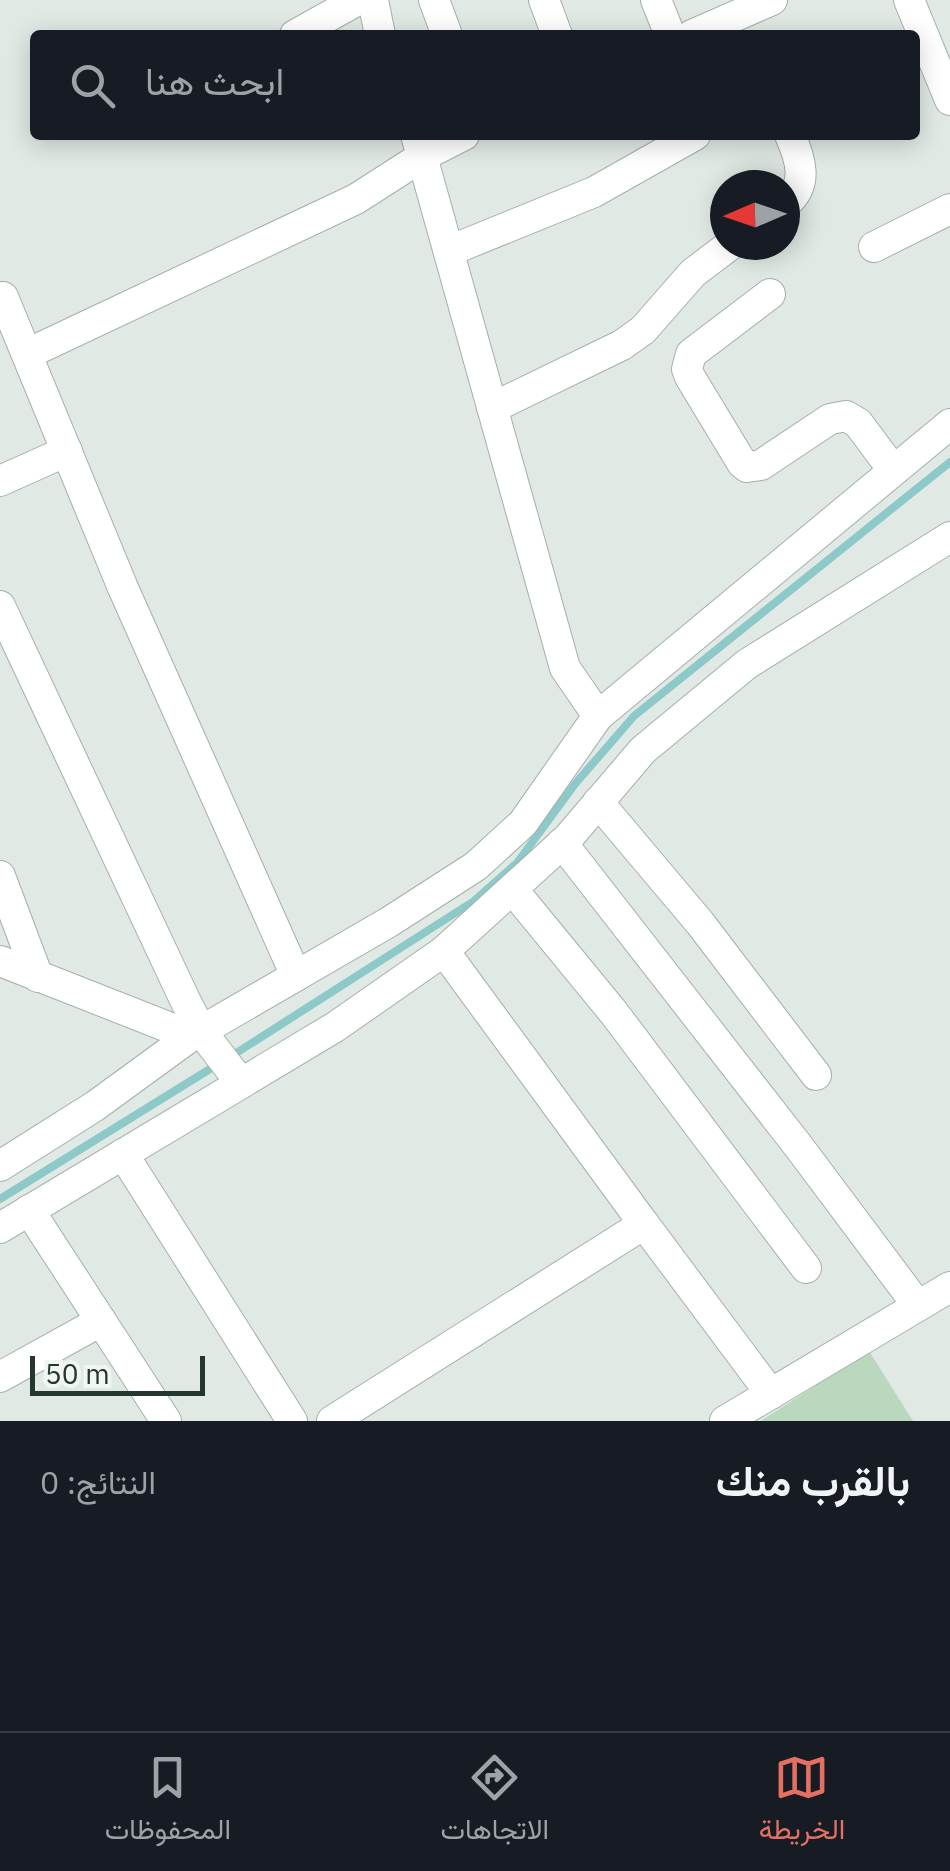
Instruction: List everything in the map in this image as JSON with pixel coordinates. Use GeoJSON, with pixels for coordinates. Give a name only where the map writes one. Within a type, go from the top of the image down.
{"type":"FeatureCollection","features":[{"type":"Feature","properties":{"kind":"street"},"geometry":{"type":"LineString","coordinates":[[303,30],[358,0]]}},
{"type":"Feature","properties":{"kind":"street"},"geometry":{"type":"LineString","coordinates":[[373,0],[379,30]]}},
{"type":"Feature","properties":{"kind":"street"},"geometry":{"type":"LineString","coordinates":[[434,0],[445,30]]}},
{"type":"Feature","properties":{"kind":"street"},"geometry":{"type":"LineString","coordinates":[[544,0],[556,30]]}},
{"type":"Feature","properties":{"kind":"street"},"geometry":{"type":"LineString","coordinates":[[656,0],[668,30]]}},
{"type":"Feature","properties":{"kind":"street"},"geometry":{"type":"LineString","coordinates":[[909,0],[950,100]]}},
{"type":"Feature","properties":{"kind":"street"},"geometry":{"type":"LineString","coordinates":[[734,27],[767,1]]}},
{"type":"Feature","properties":{"kind":"street"},"geometry":{"type":"LineString","coordinates":[[27,354],[356,199],[419,146],[444,140]]}},
{"type":"Feature","properties":{"kind":"street"},"geometry":{"type":"LineString","coordinates":[[449,250],[594,192],[686,140]]}},
{"type":"Feature","properties":{"kind":"street"},"geometry":{"type":"LineString","coordinates":[[791,140],[800,170]]}},
{"type":"Feature","properties":{"kind":"street"},"geometry":{"type":"LineString","coordinates":[[419,146],[565,668],[598,716]]}},
{"type":"Feature","properties":{"kind":"street"},"geometry":{"type":"LineString","coordinates":[[874,247],[950,208]]}},
{"type":"Feature","properties":{"kind":"street"},"geometry":{"type":"LineString","coordinates":[[492,408],[622,346],[644,330],[692,272],[710,259]]}},
{"type":"Feature","properties":{"kind":"street"},"geometry":{"type":"LineString","coordinates":[[770,294],[691,354],[688,361],[690,378],[742,463],[760,466],[830,419],[846,416],[858,423],[893,470]]}},
{"type":"Feature","properties":{"kind":"street"},"geometry":{"type":"LineString","coordinates":[[3,297],[123,588],[296,976]]}},
{"type":"Feature","properties":{"kind":"street"},"geometry":{"type":"LineString","coordinates":[[0,1166],[296,976],[448,886],[500,846],[523,823],[598,716],[950,424]]}},
{"type":"Feature","properties":{"kind":"street"},"geometry":{"type":"LineString","coordinates":[[0,480],[67,451]]}},
{"type":"Feature","properties":{"kind":"street"},"geometry":{"type":"LineString","coordinates":[[0,1228],[236,1078],[335,1026],[444,951],[562,843],[642,750],[746,664],[950,537]]}},
{"type":"Feature","properties":{"kind":"street"},"geometry":{"type":"LineString","coordinates":[[0,606],[202,1038],[236,1078]]}},
{"type":"Feature","properties":{"kind":"street"},"geometry":{"type":"LineString","coordinates":[[598,802],[700,923],[816,1075]]}},
{"type":"Feature","properties":{"kind":"street"},"geometry":{"type":"LineString","coordinates":[[562,843],[800,1147],[918,1306]]}},
{"type":"Feature","properties":{"kind":"street"},"geometry":{"type":"LineString","coordinates":[[0,876],[38,977]]}},
{"type":"Feature","properties":{"kind":"street"},"geometry":{"type":"LineString","coordinates":[[514,890],[614,1013],[806,1268]]}},
{"type":"Feature","properties":{"kind":"street"},"geometry":{"type":"LineString","coordinates":[[444,951],[771,1394]]}},
{"type":"Feature","properties":{"kind":"street"},"geometry":{"type":"LineString","coordinates":[[0,961],[202,1038]]}},
{"type":"Feature","properties":{"kind":"street"},"geometry":{"type":"LineString","coordinates":[[122,1154],[292,1421]]}},
{"type":"Feature","properties":{"kind":"street"},"geometry":{"type":"LineString","coordinates":[[29,1210],[166,1421]]}},
{"type":"Feature","properties":{"kind":"street"},"geometry":{"type":"LineString","coordinates":[[332,1421],[644,1224]]}},
{"type":"Feature","properties":{"kind":"street"},"geometry":{"type":"LineString","coordinates":[[725,1421],[950,1288]]}},
{"type":"Feature","properties":{"kind":"street"},"geometry":{"type":"LineString","coordinates":[[0,1377],[101,1321]]}},
{"type":"Feature","properties":{"kind":"green space"},"geometry":{"type":"Polygon","coordinates":[[[869,1351],[913,1421],[761,1421],[869,1351]]]}},
{"type":"Feature","properties":{"kind":"waterway"},"geometry":{"type":"LineString","coordinates":[[230,1057],[474,901],[517,863],[575,784],[634,716],[950,462]]}},
{"type":"Feature","properties":{"kind":"waterway"},"geometry":{"type":"LineString","coordinates":[[0,1199],[218,1064]]}}]}
